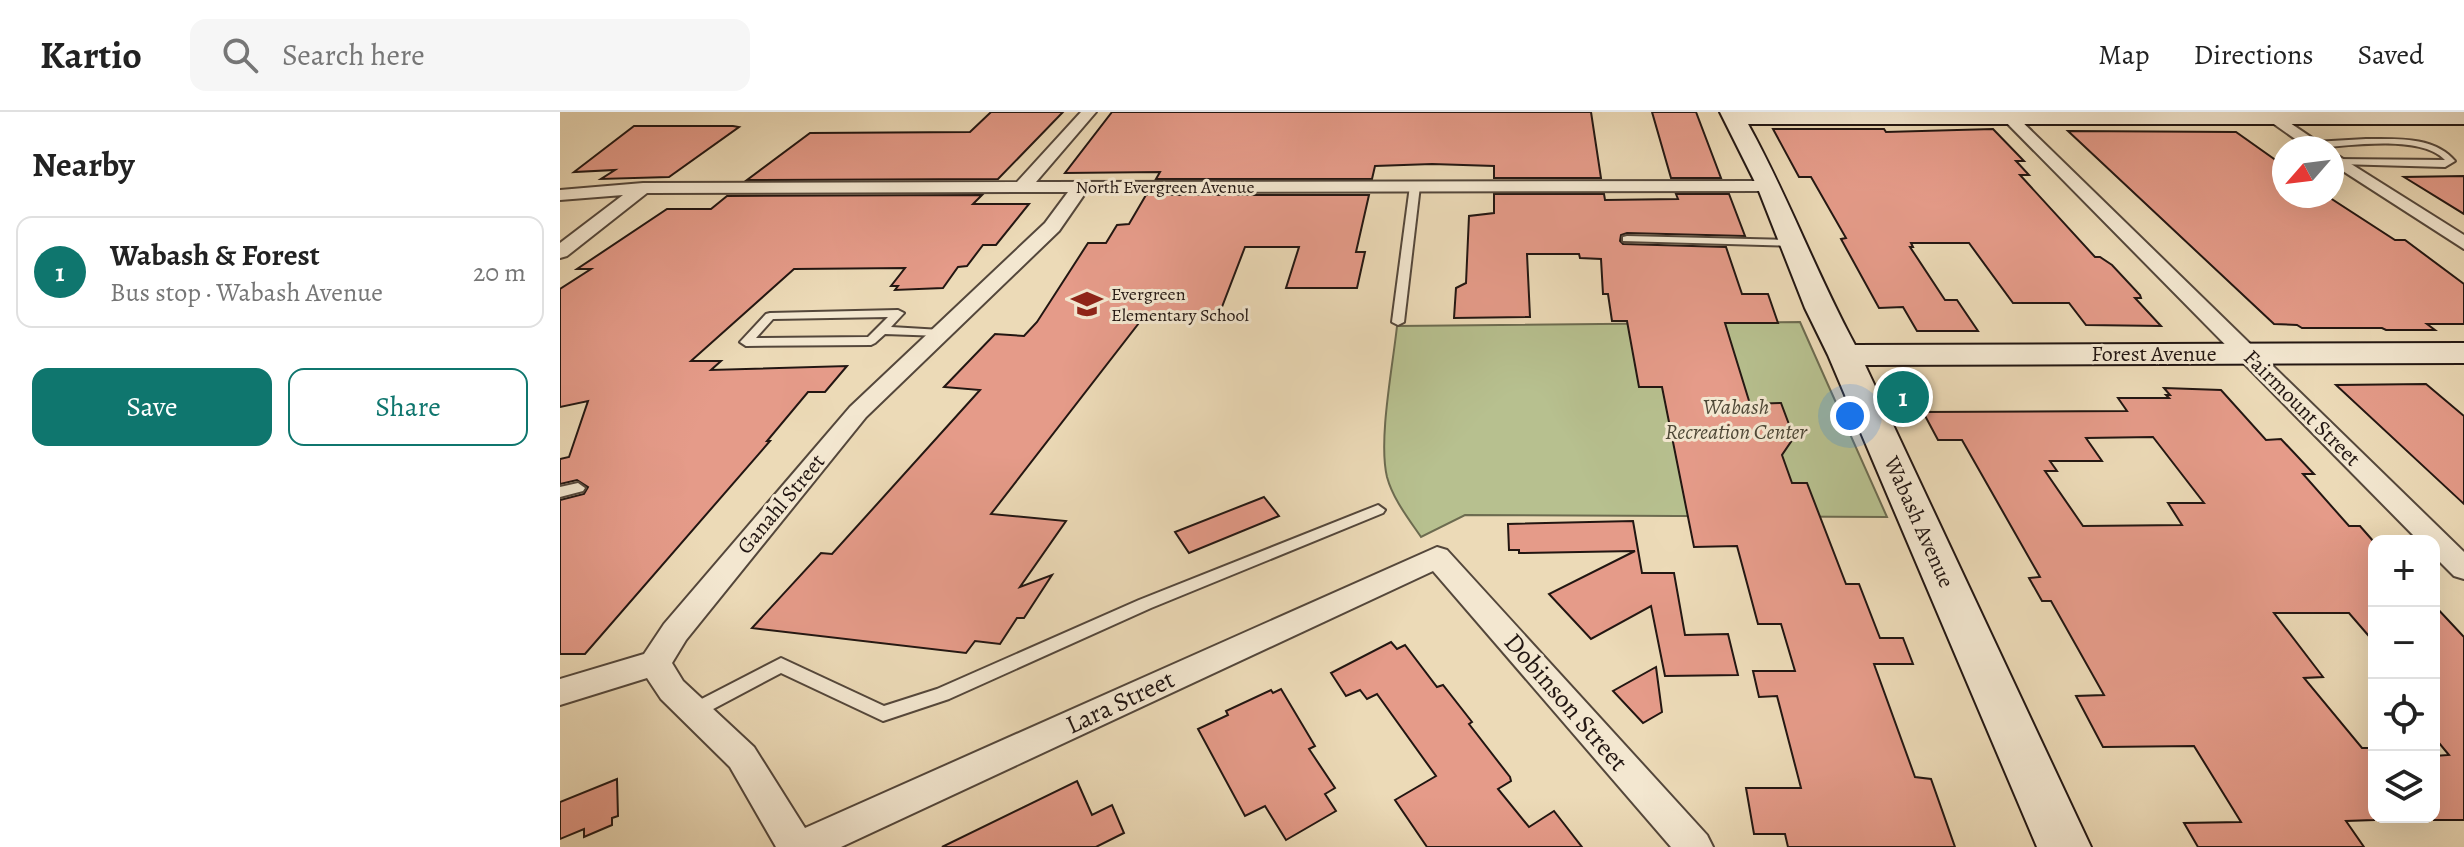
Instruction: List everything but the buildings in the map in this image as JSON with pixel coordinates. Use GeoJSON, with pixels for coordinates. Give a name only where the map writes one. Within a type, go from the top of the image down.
{"type":"FeatureCollection","features":[{"type":"Feature","properties":{"kind":"street"},"geometry":{"type":"LineString","coordinates":[[1022,187],[1089,112]]}},
{"type":"Feature","properties":{"kind":"street","name":"Fairmount Street"},"geometry":{"type":"LineString","coordinates":[[2005,114],[2464,569]]}},
{"type":"Feature","properties":{"kind":"street"},"geometry":{"type":"LineString","coordinates":[[2266,114],[2300,136]]}},
{"type":"Feature","properties":{"kind":"street"},"geometry":{"type":"LineString","coordinates":[[1732,115],[2384,114],[2464,117]]}},
{"type":"Feature","properties":{"kind":"street","name":"Wabash Avenue"},"geometry":{"type":"LineString","coordinates":[[1732,115],[1770,186],[2064,847]]}},
{"type":"Feature","properties":{"kind":"street"},"geometry":{"type":"LineString","coordinates":[[2344,159],[2464,243]]}},
{"type":"Feature","properties":{"kind":"street","name":"North Evergreen Avenue"},"geometry":{"type":"LineString","coordinates":[[560,195],[643,188],[1770,186]]}},
{"type":"Feature","properties":{"kind":"street","name":"Ganahl Street"},"geometry":{"type":"LineString","coordinates":[[655,663],[675,632],[858,412],[1052,227],[1081,187]]}},
{"type":"Feature","properties":{"kind":"street"},"geometry":{"type":"LineString","coordinates":[[560,252],[643,188]]}},
{"type":"Feature","properties":{"kind":"street","name":"Forest Avenue"},"geometry":{"type":"LineString","coordinates":[[1844,355],[2464,353]]}},
{"type":"Feature","properties":{"kind":"street","name":"Lara Street"},"geometry":{"type":"LineString","coordinates":[[799,847],[1437,557]]}},
{"type":"Feature","properties":{"kind":"street","name":"Dobinson Street"},"geometry":{"type":"LineString","coordinates":[[1437,557],[1694,847]]}},
{"type":"Feature","properties":{"kind":"street"},"geometry":{"type":"LineString","coordinates":[[560,692],[655,663],[672,690],[742,757],[799,847]]}},
{"type":"Feature","properties":{"kind":"lane"},"geometry":{"type":"LineString","coordinates":[[2424,145],[2449,155],[2451,161],[2445,164],[2390,164],[2366,162],[2337,154],[2424,145]]}},
{"type":"Feature","properties":{"kind":"lane"},"geometry":{"type":"LineString","coordinates":[[1398,322],[1415,186]]}},
{"type":"Feature","properties":{"kind":"lane"},"geometry":{"type":"LineString","coordinates":[[1627,239],[1793,243]]}},
{"type":"Feature","properties":{"kind":"lane"},"geometry":{"type":"LineString","coordinates":[[882,330],[898,313],[770,316],[746,342],[871,341],[882,330],[941,333]]}},
{"type":"Feature","properties":{"kind":"lane"},"geometry":{"type":"LineString","coordinates":[[560,492],[578,488]]}},
{"type":"Feature","properties":{"kind":"lane"},"geometry":{"type":"LineString","coordinates":[[694,711],[781,665],[883,714],[943,694],[1145,604],[1378,510]]}},
{"type":"Feature","properties":{"kind":"green space","name":"Wabash Recreation Center"},"geometry":{"type":"Polygon","coordinates":[[[1800,322],[1887,517],[1465,515],[1421,537],[1390,485],[1384,443],[1397,326],[1800,322]]]}},
{"type":"Feature","properties":{"kind":"place","name":"Evergreen Elementary School"},"geometry":{"type":"Point","coordinates":[1087,304]}},
{"type":"Feature","properties":{"kind":"place","name":"Wabash & Forest"},"geometry":{"type":"Point","coordinates":[1903,397]}}]}
